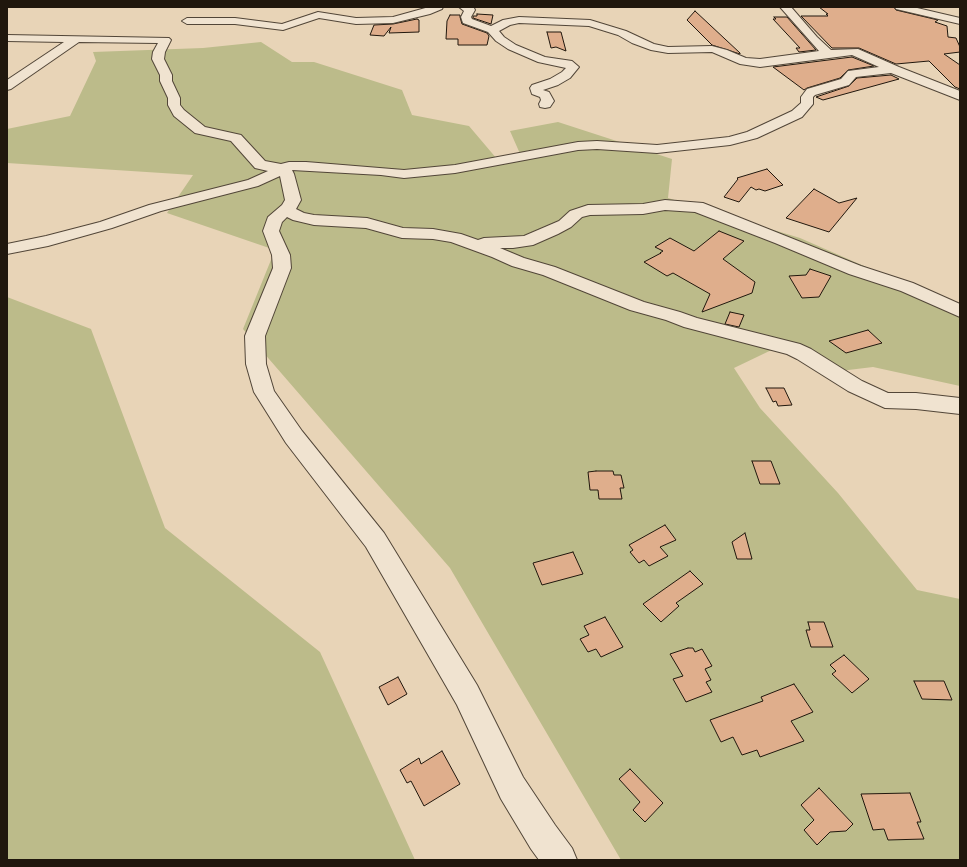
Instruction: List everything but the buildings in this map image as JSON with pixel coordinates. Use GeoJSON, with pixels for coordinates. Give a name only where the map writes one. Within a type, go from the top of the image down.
{"type":"FeatureCollection","features":[{"type":"Feature","properties":{"kind":"street"},"geometry":{"type":"LineString","coordinates":[[304,19],[315,7]]}},
{"type":"Feature","properties":{"kind":"street"},"geometry":{"type":"LineString","coordinates":[[7,38],[75,40],[177,31],[229,21],[284,27],[304,19],[322,15],[349,20],[390,20],[426,12],[438,7]]}},
{"type":"Feature","properties":{"kind":"street"},"geometry":{"type":"LineString","coordinates":[[464,7],[470,10],[466,17],[467,21],[492,30],[500,39],[512,47],[542,60],[568,64],[573,67],[566,75],[554,82],[536,88],[536,91],[545,95],[548,101],[545,104]]}},
{"type":"Feature","properties":{"kind":"street"},"geometry":{"type":"LineString","coordinates":[[785,7],[813,39],[828,53]]}},
{"type":"Feature","properties":{"kind":"street"},"geometry":{"type":"LineString","coordinates":[[900,7],[960,21]]}},
{"type":"Feature","properties":{"kind":"street"},"geometry":{"type":"LineString","coordinates":[[201,10],[190,15],[159,52],[158,59],[166,75],[166,81],[174,98],[174,105],[179,113],[200,130],[236,138],[260,165],[281,169],[287,174],[293,200],[289,208],[274,220],[271,231],[281,255],[282,268],[255,336],[256,364],[264,392],[294,437],[375,540],[467,695],[512,788],[543,837],[560,860]]}},
{"type":"Feature","properties":{"kind":"street"},"geometry":{"type":"LineString","coordinates":[[522,10],[561,21]]}},
{"type":"Feature","properties":{"kind":"street"},"geometry":{"type":"LineString","coordinates":[[492,30],[515,20],[561,21],[596,24],[624,34],[651,47],[668,50],[712,49],[754,63],[772,62],[828,53],[849,51],[857,52],[893,69],[960,96]]}},
{"type":"Feature","properties":{"kind":"street"},"geometry":{"type":"LineString","coordinates":[[7,86],[75,40]]}},
{"type":"Feature","properties":{"kind":"street"},"geometry":{"type":"LineString","coordinates":[[7,249],[94,229],[155,208],[253,183],[269,177],[281,169],[289,166],[381,171],[404,174],[455,169],[578,146],[597,145],[657,149],[730,141],[752,135],[797,114],[807,104],[807,97],[811,92],[845,82],[852,74],[893,69]]}},
{"type":"Feature","properties":{"kind":"street"},"geometry":{"type":"LineString","coordinates":[[467,242],[513,243],[527,241],[552,231],[565,224],[576,214],[588,210],[643,209],[678,205],[704,208],[855,270],[907,287],[960,311]]}},
{"type":"Feature","properties":{"kind":"street"},"geometry":{"type":"LineString","coordinates":[[285,210],[298,217],[314,220],[367,222],[402,233],[439,235],[467,242],[637,306],[673,316],[691,323],[793,349],[804,354],[855,386],[885,400],[894,402],[916,401],[960,406]]}},
{"type":"Feature","properties":{"kind":"shaded area"},"geometry":{"type":"Polygon","coordinates":[[[261,42],[292,62],[314,62],[402,90],[412,115],[469,126],[497,159],[521,156],[510,131],[558,122],[672,159],[668,198],[800,238],[960,308],[960,386],[873,367],[840,371],[784,344],[734,368],[760,408],[838,493],[917,590],[960,599],[960,860],[621,860],[450,568],[243,329],[275,250],[167,213],[193,175],[7,163],[7,129],[70,116],[96,61],[93,52],[203,48],[261,42]]]}},
{"type":"Feature","properties":{"kind":"shaded area"},"geometry":{"type":"Polygon","coordinates":[[[7,297],[91,329],[165,528],[320,652],[415,860],[7,860],[7,297]]]}}]}
